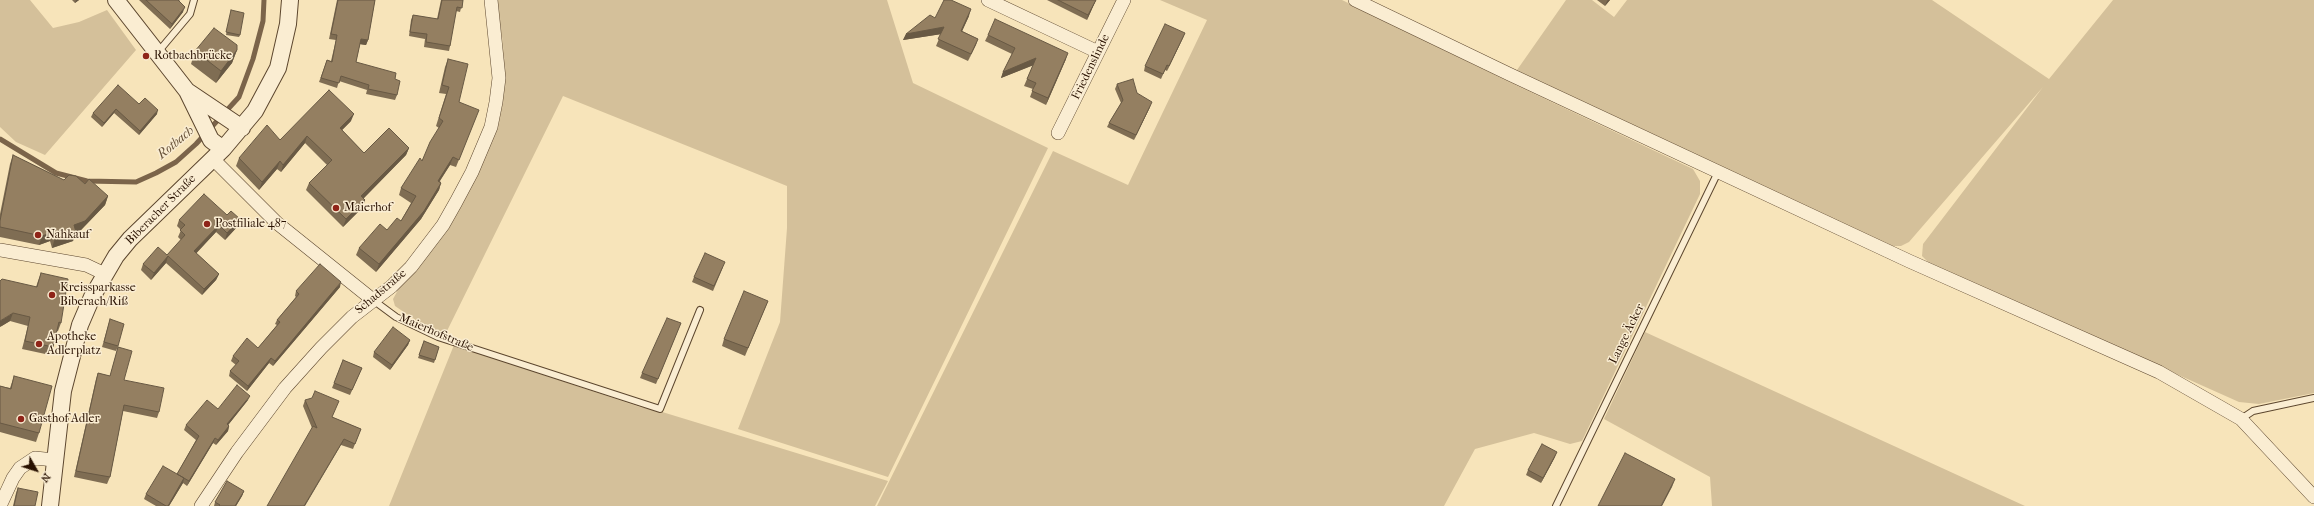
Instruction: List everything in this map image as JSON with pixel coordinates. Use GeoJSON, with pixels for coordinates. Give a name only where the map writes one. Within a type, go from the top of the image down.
{"type":"FeatureCollection","features":[{"type":"Feature","properties":{"kind":"street"},"geometry":{"type":"LineString","coordinates":[[116,0],[156,54],[187,91],[216,150]]}},
{"type":"Feature","properties":{"kind":"street","name":"Biberacher Straße"},"geometry":{"type":"LineString","coordinates":[[50,506],[62,391],[83,318],[105,274],[116,256],[141,227],[216,150],[236,124],[263,98],[278,68],[288,24],[290,0]]}},
{"type":"Feature","properties":{"kind":"street","name":"Schadstraße"},"geometry":{"type":"LineString","coordinates":[[201,506],[237,452],[285,388],[321,348],[373,300],[392,286],[411,267],[442,225],[472,172],[491,127],[499,78],[491,0]]}},
{"type":"Feature","properties":{"kind":"street"},"geometry":{"type":"LineString","coordinates":[[988,0],[1098,52]]}},
{"type":"Feature","properties":{"kind":"street","name":"Friedenslinde"},"geometry":{"type":"LineString","coordinates":[[1058,133],[1124,0]]}},
{"type":"Feature","properties":{"kind":"street"},"geometry":{"type":"LineString","coordinates":[[1359,2],[1902,258],[2159,372],[2240,419],[2314,497]]}},
{"type":"Feature","properties":{"kind":"street"},"geometry":{"type":"LineString","coordinates":[[187,91],[216,109],[236,124]]}},
{"type":"Feature","properties":{"kind":"street","name":"Maierhofstraße"},"geometry":{"type":"LineString","coordinates":[[216,150],[277,223],[373,300]]}},
{"type":"Feature","properties":{"kind":"street"},"geometry":{"type":"LineString","coordinates":[[0,250],[86,265],[105,274]]}},
{"type":"Feature","properties":{"kind":"street"},"geometry":{"type":"LineString","coordinates":[[0,506],[13,478],[20,468],[35,458],[54,460]]}},
{"type":"Feature","properties":{"kind":"lane"},"geometry":{"type":"LineString","coordinates":[[156,54],[190,14],[194,0]]}},
{"type":"Feature","properties":{"kind":"lane","name":"Lange Äcker"},"geometry":{"type":"LineString","coordinates":[[1556,506],[1718,172]]}},
{"type":"Feature","properties":{"kind":"lane","name":"Maierhofstraße"},"geometry":{"type":"LineString","coordinates":[[373,300],[396,317],[438,337],[660,409],[700,310]]}},
{"type":"Feature","properties":{"kind":"lane"},"geometry":{"type":"LineString","coordinates":[[2240,419],[2252,411],[2314,398]]}},
{"type":"Feature","properties":{"kind":"shaded area"},"geometry":{"type":"Polygon","coordinates":[[[0,0],[30,0],[53,28],[79,22],[107,10],[136,50],[45,155],[16,142],[0,127],[0,0]]]}},
{"type":"Feature","properties":{"kind":"shaded area"},"geometry":{"type":"Polygon","coordinates":[[[496,0],[887,0],[913,83],[1048,148],[888,477],[738,429],[780,322],[787,228],[787,186],[563,96],[445,335],[420,323],[395,306],[393,299],[398,290],[447,228],[504,78],[503,43],[496,0]]]}},
{"type":"Feature","properties":{"kind":"shaded area"},"geometry":{"type":"Polygon","coordinates":[[[1160,0],[1342,0],[1503,79],[1693,169],[1700,181],[1700,194],[1582,441],[1570,444],[1534,433],[1475,449],[1444,506],[877,506],[1053,151],[1128,185],[1207,20],[1160,0]]]}},
{"type":"Feature","properties":{"kind":"shaded area"},"geometry":{"type":"Polygon","coordinates":[[[1566,0],[1592,0],[1614,17],[1627,0],[1932,0],[2049,79],[2113,0],[2314,0],[2314,393],[2259,404],[2239,402],[1930,264],[1922,256],[1923,244],[2043,87],[1909,242],[1901,246],[1891,246],[1517,70],[1566,0]]]}},
{"type":"Feature","properties":{"kind":"shaded area"},"geometry":{"type":"Polygon","coordinates":[[[1645,332],[2025,506],[1712,506],[1710,477],[1604,419],[1645,332]]]}},
{"type":"Feature","properties":{"kind":"shaded area"},"geometry":{"type":"Polygon","coordinates":[[[454,345],[640,407],[659,411],[888,481],[875,506],[389,506],[454,345]]]}},
{"type":"Feature","properties":{"kind":"building"},"geometry":{"type":"Polygon","coordinates":[[[146,0],[178,0],[185,7],[172,24],[146,0]]]}},
{"type":"Feature","properties":{"kind":"building"},"geometry":{"type":"Polygon","coordinates":[[[338,0],[375,0],[368,40],[361,39],[356,62],[396,73],[395,79],[400,81],[397,95],[368,89],[369,85],[341,76],[339,83],[321,78],[327,60],[332,62],[337,35],[331,34],[338,0]]]}},
{"type":"Feature","properties":{"kind":"building"},"geometry":{"type":"Polygon","coordinates":[[[442,0],[463,0],[462,8],[457,7],[450,46],[426,42],[427,34],[410,32],[413,15],[438,19],[442,0]]]}},
{"type":"Feature","properties":{"kind":"building"},"geometry":{"type":"Polygon","coordinates":[[[944,0],[951,0],[971,9],[961,31],[978,39],[971,54],[938,39],[944,27],[906,34],[930,15],[935,18],[944,0]]]}},
{"type":"Feature","properties":{"kind":"building"},"geometry":{"type":"Polygon","coordinates":[[[1058,0],[1096,0],[1088,15],[1058,0]]]}},
{"type":"Feature","properties":{"kind":"building"},"geometry":{"type":"Polygon","coordinates":[[[231,10],[244,13],[240,35],[226,32],[231,10]]]}},
{"type":"Feature","properties":{"kind":"building"},"geometry":{"type":"Polygon","coordinates":[[[995,19],[1068,53],[1048,98],[1032,91],[1036,83],[1027,79],[1036,58],[1003,72],[1015,48],[988,35],[995,19]]]}},
{"type":"Feature","properties":{"kind":"building"},"geometry":{"type":"Polygon","coordinates":[[[1165,24],[1185,33],[1169,66],[1167,65],[1163,74],[1145,66],[1165,24]]]}},
{"type":"Feature","properties":{"kind":"building"},"geometry":{"type":"Polygon","coordinates":[[[214,28],[237,45],[237,50],[221,71],[195,51],[214,28]]]}},
{"type":"Feature","properties":{"kind":"building"},"geometry":{"type":"Polygon","coordinates":[[[448,59],[468,64],[459,102],[479,110],[459,160],[453,157],[438,181],[441,183],[424,211],[379,264],[359,248],[380,224],[387,230],[397,218],[401,221],[416,196],[401,188],[420,158],[422,161],[430,142],[443,121],[439,118],[449,87],[442,85],[448,59]]]}},
{"type":"Feature","properties":{"kind":"building"},"geometry":{"type":"Polygon","coordinates":[[[1133,79],[1137,93],[1152,102],[1136,135],[1109,123],[1123,100],[1117,84],[1133,79]]]}},
{"type":"Feature","properties":{"kind":"building"},"geometry":{"type":"Polygon","coordinates":[[[118,85],[139,104],[145,98],[158,110],[140,131],[116,109],[104,123],[93,113],[118,85]]]}},
{"type":"Feature","properties":{"kind":"building"},"geometry":{"type":"Polygon","coordinates":[[[329,90],[354,114],[340,128],[364,153],[389,128],[409,148],[361,196],[365,200],[346,219],[309,183],[332,160],[307,136],[283,165],[280,161],[262,182],[239,158],[267,125],[280,140],[329,90]]]}},
{"type":"Feature","properties":{"kind":"building"},"geometry":{"type":"Polygon","coordinates":[[[13,155],[64,180],[69,175],[76,176],[85,184],[89,179],[108,196],[85,221],[74,225],[76,232],[55,238],[53,232],[42,236],[0,227],[13,155]]]}},
{"type":"Feature","properties":{"kind":"building"},"geometry":{"type":"Polygon","coordinates":[[[204,194],[227,215],[231,211],[240,219],[227,233],[219,225],[194,251],[219,274],[204,289],[168,256],[154,273],[143,264],[158,247],[167,255],[185,235],[180,230],[185,225],[179,220],[204,194]]]}},
{"type":"Feature","properties":{"kind":"building"},"geometry":{"type":"Polygon","coordinates":[[[705,253],[725,262],[714,286],[694,277],[705,253]]]}},
{"type":"Feature","properties":{"kind":"building"},"geometry":{"type":"Polygon","coordinates":[[[320,264],[341,282],[275,361],[271,358],[248,386],[230,371],[239,361],[233,356],[247,338],[258,348],[280,322],[277,320],[299,294],[296,291],[320,264]]]}},
{"type":"Feature","properties":{"kind":"building"},"geometry":{"type":"Polygon","coordinates":[[[41,273],[68,279],[61,323],[59,322],[53,347],[25,341],[30,317],[13,313],[0,321],[0,281],[2,279],[37,287],[41,273]]]}},
{"type":"Feature","properties":{"kind":"building"},"geometry":{"type":"Polygon","coordinates":[[[744,291],[768,301],[748,348],[724,339],[744,291]]]}},
{"type":"Feature","properties":{"kind":"building"},"geometry":{"type":"Polygon","coordinates":[[[667,318],[681,323],[658,379],[642,373],[667,318]]]}},
{"type":"Feature","properties":{"kind":"building"},"geometry":{"type":"Polygon","coordinates":[[[110,319],[124,324],[118,346],[104,342],[110,319]]]}},
{"type":"Feature","properties":{"kind":"building"},"geometry":{"type":"Polygon","coordinates":[[[393,327],[410,340],[392,365],[374,352],[393,327]]]}},
{"type":"Feature","properties":{"kind":"building"},"geometry":{"type":"Polygon","coordinates":[[[424,341],[439,347],[435,360],[419,355],[424,341]]]}},
{"type":"Feature","properties":{"kind":"building"},"geometry":{"type":"Polygon","coordinates":[[[118,347],[132,351],[124,380],[164,388],[159,412],[124,405],[110,477],[76,471],[98,373],[110,376],[118,347]]]}},
{"type":"Feature","properties":{"kind":"building"},"geometry":{"type":"Polygon","coordinates":[[[343,360],[362,368],[352,390],[334,383],[343,360]]]}},
{"type":"Feature","properties":{"kind":"building"},"geometry":{"type":"Polygon","coordinates":[[[14,376],[52,386],[39,433],[0,423],[0,386],[11,389],[14,376]]]}},
{"type":"Feature","properties":{"kind":"building"},"geometry":{"type":"Polygon","coordinates":[[[237,385],[250,396],[227,424],[229,426],[218,440],[215,438],[189,481],[177,474],[199,436],[186,425],[207,400],[218,409],[237,385]]]}},
{"type":"Feature","properties":{"kind":"building"},"geometry":{"type":"Polygon","coordinates":[[[315,391],[339,401],[332,417],[361,429],[355,444],[344,439],[304,506],[267,506],[313,426],[317,428],[305,400],[312,398],[315,391]]]}},
{"type":"Feature","properties":{"kind":"building"},"geometry":{"type":"Polygon","coordinates":[[[1542,444],[1557,452],[1543,478],[1528,470],[1542,444]]]}},
{"type":"Feature","properties":{"kind":"building"},"geometry":{"type":"Polygon","coordinates":[[[1625,453],[1675,479],[1661,506],[1598,506],[1625,453]]]}},
{"type":"Feature","properties":{"kind":"building"},"geometry":{"type":"Polygon","coordinates":[[[163,466],[184,478],[168,506],[146,494],[163,466]]]}},
{"type":"Feature","properties":{"kind":"building"},"geometry":{"type":"Polygon","coordinates":[[[227,481],[244,491],[235,506],[219,506],[220,505],[215,502],[227,481]]]}},
{"type":"Feature","properties":{"kind":"building"},"geometry":{"type":"Polygon","coordinates":[[[18,488],[38,492],[35,506],[14,506],[18,488]]]}},
{"type":"Feature","properties":{"kind":"waterway","name":"Rotbach"},"geometry":{"type":"LineString","coordinates":[[0,139],[56,173],[87,181],[136,182],[156,173],[176,162],[196,144],[239,97],[253,59],[263,21],[264,0]]}},
{"type":"Feature","properties":{"kind":"place","name":"Rotbachbrücke"},"geometry":{"type":"Point","coordinates":[146,56]}},
{"type":"Feature","properties":{"kind":"place","name":"Maierhof"},"geometry":{"type":"Point","coordinates":[336,208]}},
{"type":"Feature","properties":{"kind":"place","name":"Postfiliale 487"},"geometry":{"type":"Point","coordinates":[207,224]}},
{"type":"Feature","properties":{"kind":"place","name":"Nahkauf"},"geometry":{"type":"Point","coordinates":[38,235]}},
{"type":"Feature","properties":{"kind":"place","name":"Kreissparkasse Biberach/Riß"},"geometry":{"type":"Point","coordinates":[52,295]}},
{"type":"Feature","properties":{"kind":"place","name":"Apotheke Adlerplatz"},"geometry":{"type":"Point","coordinates":[39,344]}},
{"type":"Feature","properties":{"kind":"place","name":"Gasthof Adler"},"geometry":{"type":"Point","coordinates":[21,419]}}]}
